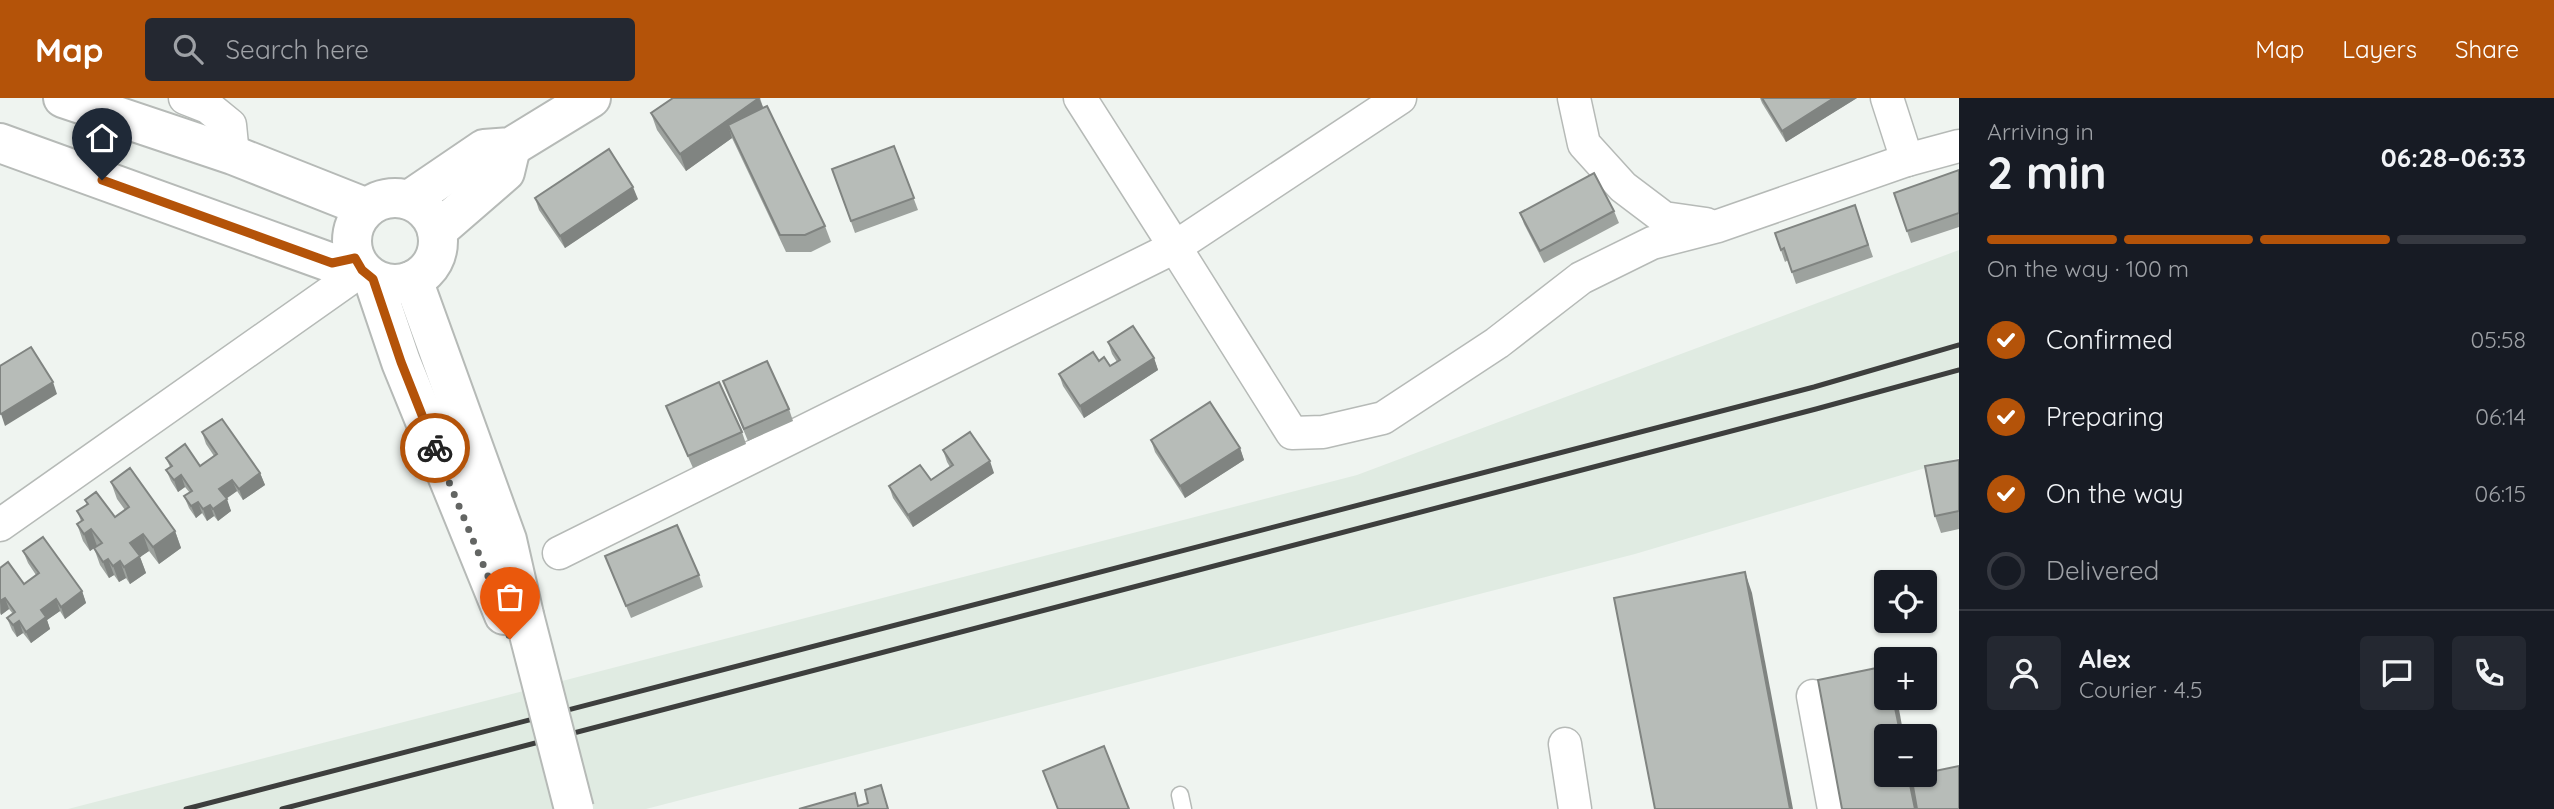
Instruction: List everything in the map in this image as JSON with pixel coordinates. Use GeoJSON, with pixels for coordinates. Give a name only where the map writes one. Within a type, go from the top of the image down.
{"type":"FeatureCollection","features":[{"type":"Feature","properties":{"kind":"street"},"geometry":{"type":"LineString","coordinates":[[63,98],[233,155],[367,208]]}},
{"type":"Feature","properties":{"kind":"street"},"geometry":{"type":"LineString","coordinates":[[185,98],[208,107],[230,125],[233,155]]}},
{"type":"Feature","properties":{"kind":"street"},"geometry":{"type":"LineString","coordinates":[[409,200],[484,149],[511,147],[591,98]]}},
{"type":"Feature","properties":{"kind":"street"},"geometry":{"type":"LineString","coordinates":[[1080,98],[1292,433],[1323,432],[1383,418],[1497,343],[1581,278],[1652,243],[1718,226],[1907,160],[1959,146]]}},
{"type":"Feature","properties":{"kind":"street"},"geometry":{"type":"LineString","coordinates":[[559,553],[1175,247],[1400,98]]}},
{"type":"Feature","properties":{"kind":"street"},"geometry":{"type":"LineString","coordinates":[[1574,98],[1584,144],[1623,187],[1664,218],[1718,226]]}},
{"type":"Feature","properties":{"kind":"street"},"geometry":{"type":"LineString","coordinates":[[1887,98],[1907,160]]}},
{"type":"Feature","properties":{"kind":"street"},"geometry":{"type":"LineString","coordinates":[[0,143],[332,263],[364,269],[386,283],[400,284],[413,280],[425,271],[438,246],[437,231],[431,217],[422,207],[409,200],[380,200],[367,208],[358,219],[353,231],[352,245],[364,269],[401,362],[514,615],[573,809]]}},
{"type":"Feature","properties":{"kind":"street"},"geometry":{"type":"LineString","coordinates":[[437,231],[505,173],[511,147]]}},
{"type":"Feature","properties":{"kind":"street"},"geometry":{"type":"LineString","coordinates":[[0,526],[364,269]]}},
{"type":"Feature","properties":{"kind":"street"},"geometry":{"type":"LineString","coordinates":[[413,280],[507,540],[514,615],[552,809]]}},
{"type":"Feature","properties":{"kind":"street"},"geometry":{"type":"LineString","coordinates":[[1813,696],[1833,809]]}},
{"type":"Feature","properties":{"kind":"street"},"geometry":{"type":"LineString","coordinates":[[1565,744],[1575,809]]}},
{"type":"Feature","properties":{"kind":"shaded area"},"geometry":{"type":"Polygon","coordinates":[[[1959,250],[1959,458],[1635,554],[646,809],[68,809],[1357,475],[1959,250]]]}},
{"type":"Feature","properties":{"kind":"building"},"geometry":{"type":"Polygon","coordinates":[[[673,98],[759,98],[680,154],[651,113],[673,98]]]}},
{"type":"Feature","properties":{"kind":"building"},"geometry":{"type":"Polygon","coordinates":[[[1762,98],[1834,98],[1782,131],[1762,98]]]}},
{"type":"Feature","properties":{"kind":"building"},"geometry":{"type":"Polygon","coordinates":[[[767,106],[825,226],[805,235],[780,235],[728,125],[767,106]]]}},
{"type":"Feature","properties":{"kind":"building"},"geometry":{"type":"Polygon","coordinates":[[[894,146],[914,198],[851,221],[832,169],[894,146]]]}},
{"type":"Feature","properties":{"kind":"building"},"geometry":{"type":"Polygon","coordinates":[[[609,149],[633,187],[560,236],[535,198],[609,149]]]}},
{"type":"Feature","properties":{"kind":"building"},"geometry":{"type":"Polygon","coordinates":[[[1959,170],[1959,213],[1907,231],[1894,193],[1959,170]]]}},
{"type":"Feature","properties":{"kind":"building"},"geometry":{"type":"Polygon","coordinates":[[[1594,173],[1614,211],[1540,251],[1520,213],[1594,173]]]}},
{"type":"Feature","properties":{"kind":"building"},"geometry":{"type":"Polygon","coordinates":[[[1855,205],[1868,245],[1792,272],[1784,248],[1781,250],[1775,233],[1855,205]]]}},
{"type":"Feature","properties":{"kind":"building"},"geometry":{"type":"Polygon","coordinates":[[[1133,326],[1154,358],[1080,406],[1059,374],[1093,352],[1099,361],[1104,357],[1110,366],[1120,360],[1108,342],[1133,326]]]}},
{"type":"Feature","properties":{"kind":"building"},"geometry":{"type":"Polygon","coordinates":[[[31,347],[53,382],[1,414],[0,366],[31,347]]]}},
{"type":"Feature","properties":{"kind":"building"},"geometry":{"type":"Polygon","coordinates":[[[767,361],[789,409],[744,429],[723,381],[767,361]]]}},
{"type":"Feature","properties":{"kind":"building"},"geometry":{"type":"Polygon","coordinates":[[[719,382],[742,432],[688,456],[666,406],[719,382]]]}},
{"type":"Feature","properties":{"kind":"building"},"geometry":{"type":"Polygon","coordinates":[[[1210,402],[1240,448],[1180,486],[1151,440],[1210,402]]]}},
{"type":"Feature","properties":{"kind":"building"},"geometry":{"type":"Polygon","coordinates":[[[222,419],[260,473],[239,489],[232,480],[219,489],[227,499],[213,509],[210,505],[203,509],[198,502],[191,506],[184,496],[192,491],[181,475],[174,480],[166,470],[172,466],[166,458],[185,444],[200,466],[217,454],[202,432],[222,419]]]}},
{"type":"Feature","properties":{"kind":"building"},"geometry":{"type":"Polygon","coordinates":[[[970,432],[990,461],[908,515],[889,486],[920,465],[931,480],[953,465],[943,450],[970,432]]]}},
{"type":"Feature","properties":{"kind":"building"},"geometry":{"type":"Polygon","coordinates":[[[1959,460],[1959,511],[1935,516],[1925,466],[1959,460]]]}},
{"type":"Feature","properties":{"kind":"building"},"geometry":{"type":"Polygon","coordinates":[[[130,468],[175,531],[153,547],[143,534],[130,543],[140,556],[124,567],[120,561],[113,566],[108,559],[103,562],[94,548],[102,543],[91,529],[84,534],[77,524],[83,520],[77,511],[88,504],[85,500],[96,492],[115,517],[129,507],[111,482],[130,468]]]}},
{"type":"Feature","properties":{"kind":"building"},"geometry":{"type":"Polygon","coordinates":[[[677,525],[699,575],[626,606],[605,556],[677,525]]]}},
{"type":"Feature","properties":{"kind":"building"},"geometry":{"type":"Polygon","coordinates":[[[43,537],[82,591],[61,607],[56,599],[41,610],[46,617],[26,632],[19,621],[13,625],[7,618],[15,612],[5,598],[0,601],[0,568],[8,562],[24,584],[39,573],[23,551],[43,537]]]}},
{"type":"Feature","properties":{"kind":"building"},"geometry":{"type":"Polygon","coordinates":[[[1745,572],[1790,809],[1655,809],[1614,598],[1745,572]]]}},
{"type":"Feature","properties":{"kind":"building"},"geometry":{"type":"Polygon","coordinates":[[[1874,668],[1874,710],[1895,710],[1898,724],[1874,724],[1874,787],[1910,787],[1915,809],[1842,809],[1818,680],[1874,668]]]}},
{"type":"Feature","properties":{"kind":"building"},"geometry":{"type":"Polygon","coordinates":[[[1104,746],[1129,809],[1058,809],[1043,771],[1104,746]]]}},
{"type":"Feature","properties":{"kind":"building"},"geometry":{"type":"Polygon","coordinates":[[[1959,766],[1959,809],[1917,809],[1913,787],[1937,787],[1937,771],[1959,766]]]}},
{"type":"Feature","properties":{"kind":"building"},"geometry":{"type":"Polygon","coordinates":[[[881,785],[888,809],[799,809],[855,793],[858,806],[868,803],[865,790],[881,785]]]}},
{"type":"Feature","properties":{"kind":"railway"},"geometry":{"type":"LineString","coordinates":[[186,809],[1814,387],[1959,345]]}},
{"type":"Feature","properties":{"kind":"railway"},"geometry":{"type":"LineString","coordinates":[[282,809],[1959,370]]}},
{"type":"Feature","properties":{"kind":"way so far"},"geometry":{"type":"LineString","coordinates":[[435,448],[504,615],[510,639]]}},
{"type":"Feature","properties":{"kind":"route"},"geometry":{"type":"LineString","coordinates":[[102,180],[332,263],[355,258],[362,270],[373,279],[401,362],[435,448]]}}]}
